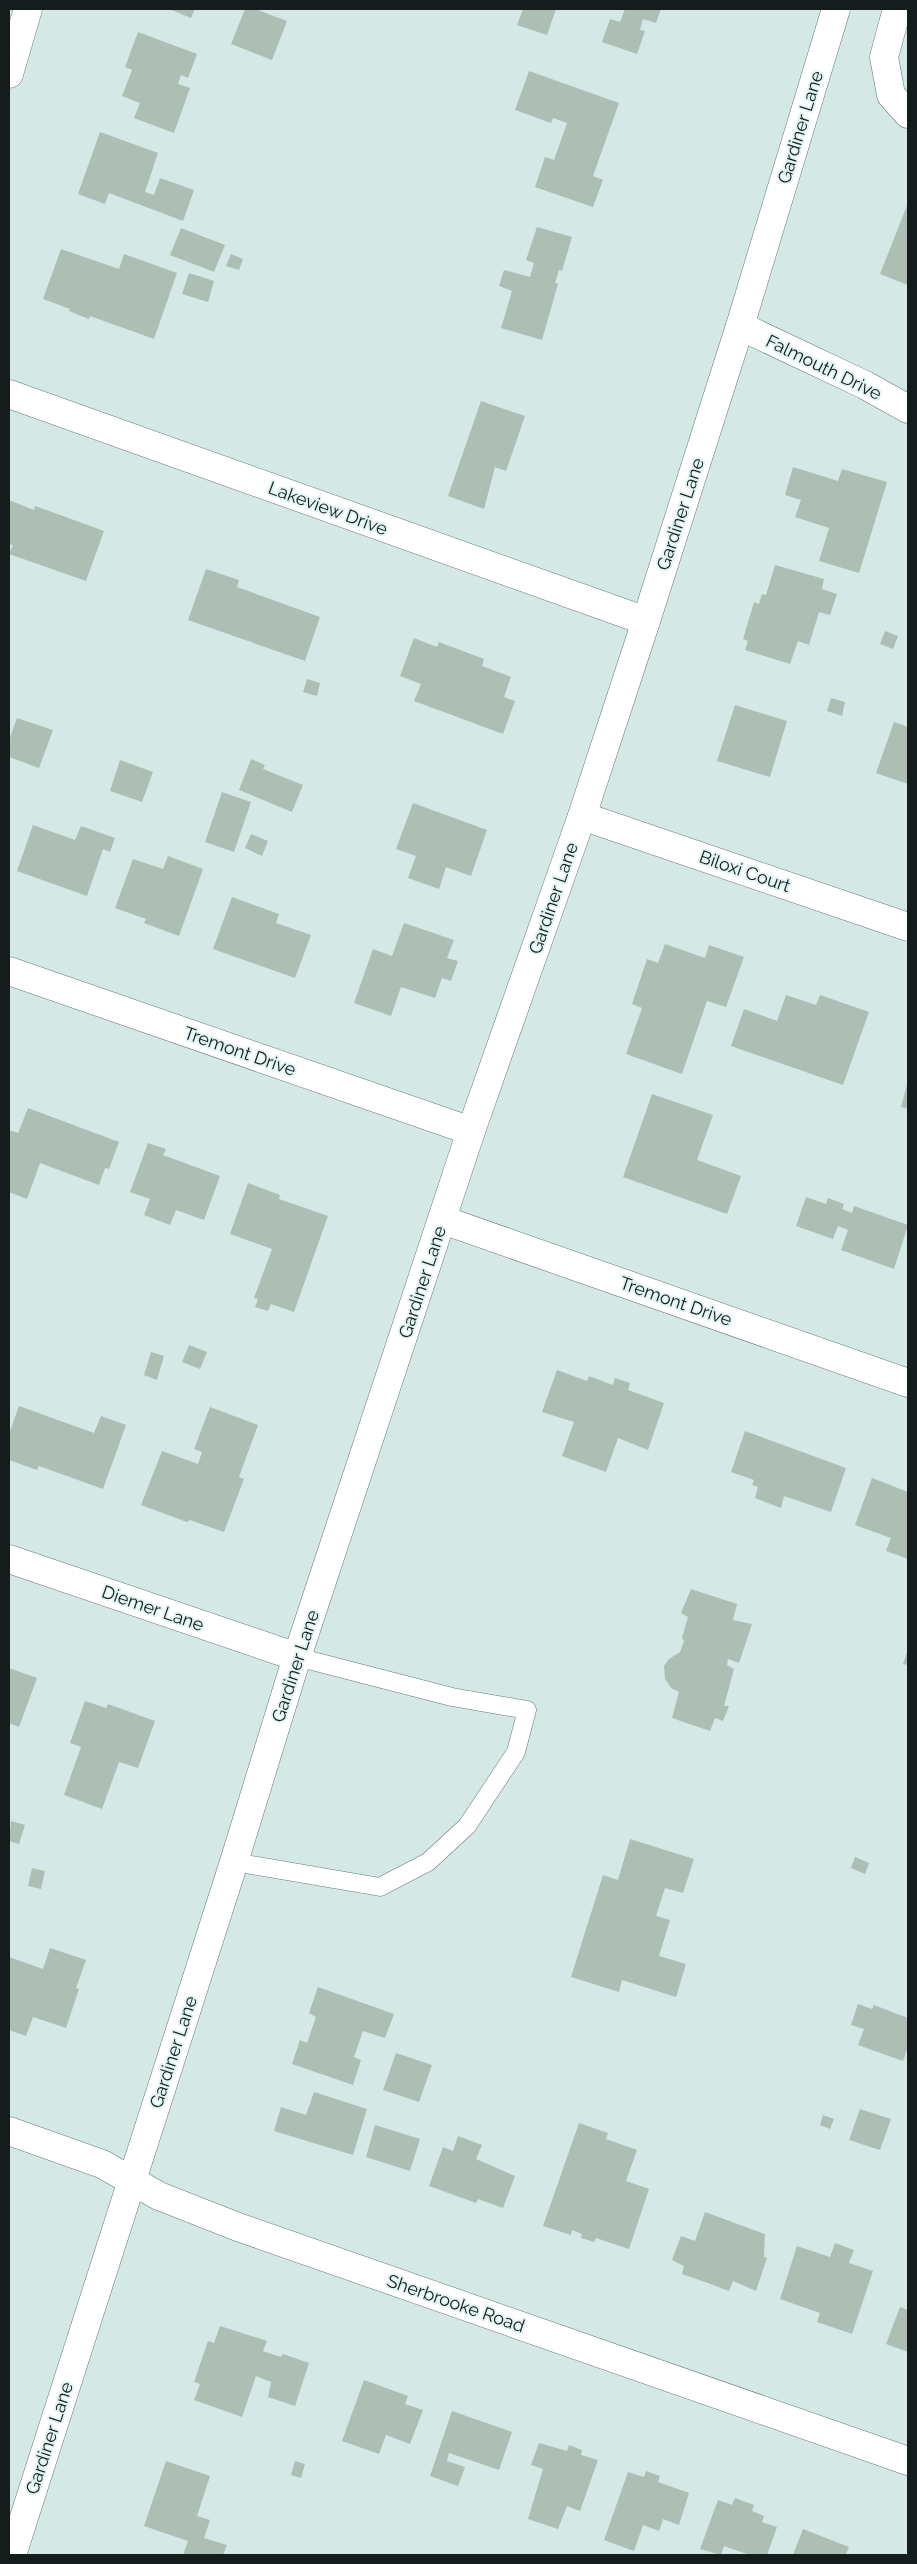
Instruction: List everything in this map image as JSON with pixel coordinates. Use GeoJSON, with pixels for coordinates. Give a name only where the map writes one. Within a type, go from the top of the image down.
{"type":"FeatureCollection","features":[{"type":"Feature","properties":{"kind":"street"},"geometry":{"type":"LineString","coordinates":[[9,74],[28,9]]}},
{"type":"Feature","properties":{"kind":"street","name":"Gardiner Lane"},"geometry":{"type":"LineString","coordinates":[[12,2555],[234,1862],[297,1657],[471,1131],[582,816],[646,621],[740,326],[836,9]]}},
{"type":"Feature","properties":{"kind":"street"},"geometry":{"type":"LineString","coordinates":[[897,9],[884,57],[891,95],[908,114]]}},
{"type":"Feature","properties":{"kind":"street","name":"Falmouth Drive"},"geometry":{"type":"LineString","coordinates":[[740,326],[865,385],[908,409]]}},
{"type":"Feature","properties":{"kind":"street","name":"Lakeview Drive"},"geometry":{"type":"LineString","coordinates":[[9,394],[646,621]]}},
{"type":"Feature","properties":{"kind":"street","name":"Biloxi Court"},"geometry":{"type":"LineString","coordinates":[[582,816],[908,927]]}},
{"type":"Feature","properties":{"kind":"street","name":"Tremont Drive"},"geometry":{"type":"LineString","coordinates":[[9,972],[471,1131]]}},
{"type":"Feature","properties":{"kind":"street","name":"Tremont Drive"},"geometry":{"type":"LineString","coordinates":[[443,1220],[908,1383]]}},
{"type":"Feature","properties":{"kind":"street","name":"Diemer Lane"},"geometry":{"type":"LineString","coordinates":[[9,1559],[297,1657]]}},
{"type":"Feature","properties":{"kind":"street","name":"Sherbrooke Road"},"geometry":{"type":"LineString","coordinates":[[9,2131],[102,2164],[159,2196],[238,2227],[908,2461]]}},
{"type":"Feature","properties":{"kind":"lane"},"geometry":{"type":"LineString","coordinates":[[234,1862],[380,1887],[428,1862],[467,1826],[516,1752],[527,1710],[452,1697],[297,1657]]}},
{"type":"Feature","properties":{"kind":"building"},"geometry":{"type":"Polygon","coordinates":[[[169,9],[195,9],[191,18],[169,9]]]}},
{"type":"Feature","properties":{"kind":"building"},"geometry":{"type":"Polygon","coordinates":[[[245,9],[255,9],[287,21],[272,60],[231,44],[245,9]]]}},
{"type":"Feature","properties":{"kind":"building"},"geometry":{"type":"Polygon","coordinates":[[[523,9],[556,9],[547,35],[517,25],[523,9]]]}},
{"type":"Feature","properties":{"kind":"building"},"geometry":{"type":"Polygon","coordinates":[[[625,9],[661,9],[656,23],[643,19],[640,30],[645,31],[637,54],[602,42],[610,19],[620,22],[625,9]]]}},
{"type":"Feature","properties":{"kind":"building"},"geometry":{"type":"Polygon","coordinates":[[[138,32],[197,54],[188,78],[181,75],[178,84],[190,88],[174,133],[134,118],[140,103],[122,96],[132,70],[125,67],[138,32]]]}},
{"type":"Feature","properties":{"kind":"building"},"geometry":{"type":"Polygon","coordinates":[[[529,71],[619,103],[593,176],[603,180],[593,207],[535,187],[545,157],[554,160],[567,123],[553,118],[551,123],[515,110],[529,71]]]}},
{"type":"Feature","properties":{"kind":"building"},"geometry":{"type":"Polygon","coordinates":[[[100,132],[158,153],[145,192],[154,195],[160,178],[194,190],[183,221],[109,193],[105,204],[78,194],[100,132]]]}},
{"type":"Feature","properties":{"kind":"building"},"geometry":{"type":"Polygon","coordinates":[[[908,203],[908,285],[880,274],[908,203]]]}},
{"type":"Feature","properties":{"kind":"building"},"geometry":{"type":"Polygon","coordinates":[[[537,227],[572,237],[562,271],[559,270],[555,283],[558,284],[542,340],[501,328],[512,291],[499,286],[504,270],[530,277],[534,263],[526,260],[537,227]]]}},
{"type":"Feature","properties":{"kind":"building"},"geometry":{"type":"Polygon","coordinates":[[[181,228],[225,245],[214,272],[170,255],[181,228]]]}},
{"type":"Feature","properties":{"kind":"building"},"geometry":{"type":"Polygon","coordinates":[[[61,249],[119,269],[124,254],[177,273],[154,339],[90,316],[89,319],[69,311],[70,309],[43,299],[61,249]]]}},
{"type":"Feature","properties":{"kind":"building"},"geometry":{"type":"Polygon","coordinates":[[[231,254],[243,259],[239,270],[226,266],[231,254]]]}},
{"type":"Feature","properties":{"kind":"building"},"geometry":{"type":"Polygon","coordinates":[[[189,273],[214,281],[208,302],[182,294],[189,273]]]}},
{"type":"Feature","properties":{"kind":"building"},"geometry":{"type":"Polygon","coordinates":[[[481,401],[525,416],[506,471],[495,467],[484,509],[448,496],[481,401]]]}},
{"type":"Feature","properties":{"kind":"building"},"geometry":{"type":"Polygon","coordinates":[[[793,467],[838,481],[842,469],[887,482],[859,573],[819,561],[829,528],[795,517],[801,500],[785,495],[793,467]]]}},
{"type":"Feature","properties":{"kind":"building"},"geometry":{"type":"Polygon","coordinates":[[[9,500],[34,510],[35,506],[104,531],[86,581],[9,554],[13,545],[9,544],[9,500]]]}},
{"type":"Feature","properties":{"kind":"building"},"geometry":{"type":"Polygon","coordinates":[[[775,565],[824,579],[822,589],[837,594],[830,615],[819,612],[809,645],[798,641],[790,664],[745,650],[748,641],[743,639],[754,602],[759,604],[762,594],[766,595],[775,565]]]}},
{"type":"Feature","properties":{"kind":"building"},"geometry":{"type":"Polygon","coordinates":[[[206,569],[239,580],[237,587],[320,617],[305,661],[188,620],[206,569]]]}},
{"type":"Feature","properties":{"kind":"building"},"geometry":{"type":"Polygon","coordinates":[[[885,631],[898,636],[893,649],[880,644],[885,631]]]}},
{"type":"Feature","properties":{"kind":"building"},"geometry":{"type":"Polygon","coordinates":[[[414,638],[437,647],[439,642],[484,659],[482,666],[511,677],[504,697],[515,701],[503,734],[414,701],[421,684],[400,676],[414,638]]]}},
{"type":"Feature","properties":{"kind":"building"},"geometry":{"type":"Polygon","coordinates":[[[307,679],[320,683],[317,696],[303,692],[307,679]]]}},
{"type":"Feature","properties":{"kind":"building"},"geometry":{"type":"Polygon","coordinates":[[[831,698],[845,702],[842,716],[827,711],[831,698]]]}},
{"type":"Feature","properties":{"kind":"building"},"geometry":{"type":"Polygon","coordinates":[[[735,705],[787,721],[770,777],[717,761],[735,705]]]}},
{"type":"Feature","properties":{"kind":"building"},"geometry":{"type":"Polygon","coordinates":[[[17,718],[53,730],[39,768],[9,757],[9,740],[17,718]]]}},
{"type":"Feature","properties":{"kind":"building"},"geometry":{"type":"Polygon","coordinates":[[[894,722],[908,727],[908,784],[876,773],[894,722]]]}},
{"type":"Feature","properties":{"kind":"building"},"geometry":{"type":"Polygon","coordinates":[[[251,759],[265,765],[263,769],[303,785],[292,812],[239,790],[251,759]]]}},
{"type":"Feature","properties":{"kind":"building"},"geometry":{"type":"Polygon","coordinates":[[[120,760],[153,772],[142,802],[110,791],[120,760]]]}},
{"type":"Feature","properties":{"kind":"building"},"geometry":{"type":"Polygon","coordinates":[[[222,792],[251,802],[234,852],[205,842],[222,792]]]}},
{"type":"Feature","properties":{"kind":"building"},"geometry":{"type":"Polygon","coordinates":[[[413,803],[487,830],[471,876],[446,867],[439,889],[408,878],[416,856],[396,849],[413,803]]]}},
{"type":"Feature","properties":{"kind":"building"},"geometry":{"type":"Polygon","coordinates":[[[33,825],[75,840],[81,826],[115,838],[110,852],[103,849],[87,896],[17,871],[33,825]]]}},
{"type":"Feature","properties":{"kind":"building"},"geometry":{"type":"Polygon","coordinates":[[[251,834],[268,841],[262,856],[245,848],[251,834]]]}},
{"type":"Feature","properties":{"kind":"building"},"geometry":{"type":"Polygon","coordinates":[[[168,856],[203,869],[179,936],[144,923],[146,919],[115,908],[133,859],[163,869],[168,856]]]}},
{"type":"Feature","properties":{"kind":"building"},"geometry":{"type":"Polygon","coordinates":[[[232,897],[279,914],[276,923],[311,935],[295,978],[213,949],[232,897]]]}},
{"type":"Feature","properties":{"kind":"building"},"geometry":{"type":"Polygon","coordinates":[[[404,923],[454,940],[447,958],[458,961],[451,981],[442,978],[435,998],[401,987],[391,1016],[354,1003],[373,949],[392,956],[404,923]]]}},
{"type":"Feature","properties":{"kind":"building"},"geometry":{"type":"Polygon","coordinates":[[[665,944],[705,958],[709,945],[744,957],[726,1007],[707,1001],[682,1074],[626,1054],[642,1008],[632,1004],[647,959],[658,963],[665,944]]]}},
{"type":"Feature","properties":{"kind":"building"},"geometry":{"type":"Polygon","coordinates":[[[786,995],[816,1005],[820,995],[869,1012],[843,1085],[731,1046],[744,1009],[777,1021],[786,995]]]}},
{"type":"Feature","properties":{"kind":"building"},"geometry":{"type":"Polygon","coordinates":[[[908,1081],[908,1109],[901,1107],[908,1081]]]}},
{"type":"Feature","properties":{"kind":"building"},"geometry":{"type":"Polygon","coordinates":[[[652,1094],[713,1115],[697,1160],[741,1176],[727,1214],[623,1177],[652,1094]]]}},
{"type":"Feature","properties":{"kind":"building"},"geometry":{"type":"Polygon","coordinates":[[[28,1108],[119,1142],[109,1169],[105,1168],[99,1185],[40,1163],[27,1199],[9,1192],[9,1130],[18,1133],[28,1108]]]}},
{"type":"Feature","properties":{"kind":"building"},"geometry":{"type":"Polygon","coordinates":[[[148,1143],[166,1149],[163,1155],[220,1176],[204,1220],[176,1210],[170,1225],[144,1215],[150,1199],[130,1192],[148,1143]]]}},
{"type":"Feature","properties":{"kind":"building"},"geometry":{"type":"Polygon","coordinates":[[[248,1183],[280,1195],[279,1199],[328,1216],[294,1312],[271,1304],[268,1311],[255,1307],[258,1299],[254,1298],[272,1249],[230,1234],[248,1183]]]}},
{"type":"Feature","properties":{"kind":"building"},"geometry":{"type":"Polygon","coordinates":[[[806,1197],[826,1204],[828,1198],[844,1204],[842,1209],[852,1213],[854,1206],[908,1225],[894,1269],[841,1250],[848,1230],[838,1226],[833,1239],[796,1226],[806,1197]]]}},
{"type":"Feature","properties":{"kind":"building"},"geometry":{"type":"Polygon","coordinates":[[[189,1345],[207,1352],[200,1369],[182,1362],[189,1345]]]}},
{"type":"Feature","properties":{"kind":"building"},"geometry":{"type":"Polygon","coordinates":[[[151,1352],[164,1356],[157,1380],[144,1375],[151,1352]]]}},
{"type":"Feature","properties":{"kind":"building"},"geometry":{"type":"Polygon","coordinates":[[[557,1370],[587,1381],[589,1376],[613,1385],[615,1378],[630,1383],[628,1390],[664,1403],[648,1450],[618,1438],[606,1472],[562,1456],[574,1422],[542,1412],[557,1370]]]}},
{"type":"Feature","properties":{"kind":"building"},"geometry":{"type":"Polygon","coordinates":[[[19,1406],[94,1433],[101,1416],[126,1425],[103,1489],[39,1466],[37,1470],[9,1460],[9,1434],[19,1406]]]}},
{"type":"Feature","properties":{"kind":"building"},"geometry":{"type":"Polygon","coordinates":[[[210,1407],[258,1425],[239,1477],[244,1479],[224,1532],[190,1520],[187,1522],[141,1505],[162,1451],[198,1464],[202,1452],[194,1449],[210,1407]]]}},
{"type":"Feature","properties":{"kind":"building"},"geometry":{"type":"Polygon","coordinates":[[[745,1431],[846,1468],[831,1512],[784,1496],[781,1508],[755,1498],[758,1487],[752,1485],[754,1480],[731,1472],[745,1431]]]}},
{"type":"Feature","properties":{"kind":"building"},"geometry":{"type":"Polygon","coordinates":[[[872,1478],[908,1492],[908,1559],[886,1551],[891,1538],[855,1525],[872,1478]]]}},
{"type":"Feature","properties":{"kind":"building"},"geometry":{"type":"Polygon","coordinates":[[[691,1589],[737,1604],[733,1620],[752,1624],[739,1663],[728,1659],[727,1665],[734,1669],[724,1706],[729,1706],[723,1721],[715,1718],[710,1731],[672,1718],[679,1692],[671,1688],[665,1679],[664,1666],[669,1659],[680,1652],[684,1641],[682,1638],[688,1617],[681,1613],[691,1589]]]}},
{"type":"Feature","properties":{"kind":"building"},"geometry":{"type":"Polygon","coordinates":[[[908,1649],[908,1665],[903,1664],[908,1649]]]}},
{"type":"Feature","properties":{"kind":"building"},"geometry":{"type":"Polygon","coordinates":[[[9,1668],[37,1678],[19,1727],[9,1723],[9,1668]]]}},
{"type":"Feature","properties":{"kind":"building"},"geometry":{"type":"Polygon","coordinates":[[[85,1701],[106,1708],[108,1704],[155,1721],[138,1768],[119,1762],[102,1809],[64,1795],[81,1747],[70,1743],[85,1701]]]}},
{"type":"Feature","properties":{"kind":"building"},"geometry":{"type":"Polygon","coordinates":[[[11,1821],[25,1825],[19,1844],[9,1841],[11,1821]]]}},
{"type":"Feature","properties":{"kind":"building"},"geometry":{"type":"Polygon","coordinates":[[[630,1839],[694,1859],[683,1893],[665,1888],[656,1916],[670,1920],[659,1956],[686,1964],[676,1997],[622,1980],[619,1992],[571,1977],[603,1875],[618,1880],[630,1839]]]}},
{"type":"Feature","properties":{"kind":"building"},"geometry":{"type":"Polygon","coordinates":[[[855,1857],[869,1863],[865,1874],[851,1868],[855,1857]]]}},
{"type":"Feature","properties":{"kind":"building"},"geometry":{"type":"Polygon","coordinates":[[[32,1868],[45,1871],[41,1889],[28,1886],[32,1868]]]}},
{"type":"Feature","properties":{"kind":"building"},"geometry":{"type":"Polygon","coordinates":[[[50,1948],[86,1960],[76,1988],[79,1989],[66,2028],[33,2017],[26,2036],[9,2030],[9,1957],[43,1969],[50,1948]]]}},
{"type":"Feature","properties":{"kind":"building"},"geometry":{"type":"Polygon","coordinates":[[[318,1987],[394,2014],[385,2038],[363,2031],[354,2057],[361,2060],[353,2085],[292,2064],[300,2040],[307,2043],[316,2017],[309,2013],[318,1987]]]}},
{"type":"Feature","properties":{"kind":"building"},"geometry":{"type":"Polygon","coordinates":[[[858,2004],[872,2009],[874,2005],[908,2018],[908,2047],[903,2061],[858,2045],[864,2029],[851,2025],[858,2004]]]}},
{"type":"Feature","properties":{"kind":"building"},"geometry":{"type":"Polygon","coordinates":[[[396,2053],[432,2065],[419,2102],[383,2090],[396,2053]]]}},
{"type":"Feature","properties":{"kind":"building"},"geometry":{"type":"Polygon","coordinates":[[[314,2092],[367,2109],[353,2155],[274,2131],[281,2107],[306,2115],[314,2092]]]}},
{"type":"Feature","properties":{"kind":"building"},"geometry":{"type":"Polygon","coordinates":[[[860,2109],[891,2119],[880,2150],[849,2140],[860,2109]]]}},
{"type":"Feature","properties":{"kind":"building"},"geometry":{"type":"Polygon","coordinates":[[[823,2115],[834,2119],[830,2129],[820,2125],[823,2115]]]}},
{"type":"Feature","properties":{"kind":"building"},"geometry":{"type":"Polygon","coordinates":[[[579,2123],[608,2133],[606,2139],[637,2150],[626,2181],[649,2189],[629,2249],[596,2238],[594,2242],[581,2238],[582,2234],[572,2230],[571,2235],[543,2226],[579,2123]]]}},
{"type":"Feature","properties":{"kind":"building"},"geometry":{"type":"Polygon","coordinates":[[[375,2125],[420,2139],[410,2171],[366,2157],[375,2125]]]}},
{"type":"Feature","properties":{"kind":"building"},"geometry":{"type":"Polygon","coordinates":[[[458,2136],[482,2145],[476,2159],[515,2176],[503,2208],[478,2199],[476,2203],[429,2186],[443,2147],[453,2151],[458,2136]]]}},
{"type":"Feature","properties":{"kind":"building"},"geometry":{"type":"Polygon","coordinates":[[[705,2212],[765,2234],[764,2257],[767,2258],[756,2291],[733,2281],[729,2291],[682,2274],[684,2266],[672,2260],[681,2236],[695,2241],[705,2212]]]}},
{"type":"Feature","properties":{"kind":"building"},"geometry":{"type":"Polygon","coordinates":[[[835,2243],[854,2250],[849,2263],[873,2271],[852,2334],[817,2322],[820,2313],[780,2299],[797,2246],[830,2257],[835,2243]]]}},
{"type":"Feature","properties":{"kind":"building"},"geometry":{"type":"Polygon","coordinates":[[[900,2307],[908,2310],[908,2352],[886,2344],[900,2307]]]}},
{"type":"Feature","properties":{"kind":"building"},"geometry":{"type":"Polygon","coordinates":[[[220,2326],[267,2341],[263,2351],[281,2357],[283,2354],[309,2363],[295,2406],[268,2397],[271,2382],[256,2376],[242,2417],[194,2400],[200,2384],[194,2382],[208,2341],[214,2343],[220,2326]]]}},
{"type":"Feature","properties":{"kind":"building"},"geometry":{"type":"Polygon","coordinates":[[[364,2380],[408,2396],[405,2404],[423,2410],[410,2444],[386,2435],[379,2454],[342,2441],[364,2380]]]}},
{"type":"Feature","properties":{"kind":"building"},"geometry":{"type":"Polygon","coordinates":[[[452,2411],[512,2432],[499,2470],[449,2453],[447,2461],[465,2467],[458,2486],[430,2476],[452,2411]]]}},
{"type":"Feature","properties":{"kind":"building"},"geometry":{"type":"Polygon","coordinates":[[[539,2443],[567,2451],[569,2445],[582,2450],[581,2455],[598,2460],[580,2511],[567,2506],[558,2529],[528,2519],[543,2469],[531,2465],[539,2443]]]}},
{"type":"Feature","properties":{"kind":"building"},"geometry":{"type":"Polygon","coordinates":[[[166,2461],[210,2476],[197,2516],[210,2520],[204,2538],[227,2545],[223,2555],[183,2555],[188,2541],[144,2526],[166,2461]]]}},
{"type":"Feature","properties":{"kind":"building"},"geometry":{"type":"Polygon","coordinates":[[[295,2461],[305,2464],[301,2478],[291,2475],[295,2461]]]}},
{"type":"Feature","properties":{"kind":"building"},"geometry":{"type":"Polygon","coordinates":[[[646,2471],[660,2476],[658,2482],[689,2493],[679,2525],[663,2519],[659,2531],[643,2525],[634,2551],[604,2540],[628,2472],[644,2477],[646,2471]]]}},
{"type":"Feature","properties":{"kind":"building"},"geometry":{"type":"Polygon","coordinates":[[[735,2498],[754,2505],[752,2511],[764,2516],[762,2522],[777,2527],[767,2555],[750,2555],[724,2546],[721,2555],[700,2549],[718,2500],[732,2505],[735,2498]]]}},
{"type":"Feature","properties":{"kind":"building"},"geometry":{"type":"Polygon","coordinates":[[[803,2529],[849,2547],[846,2554],[850,2555],[793,2555],[803,2529]]]}}]}
